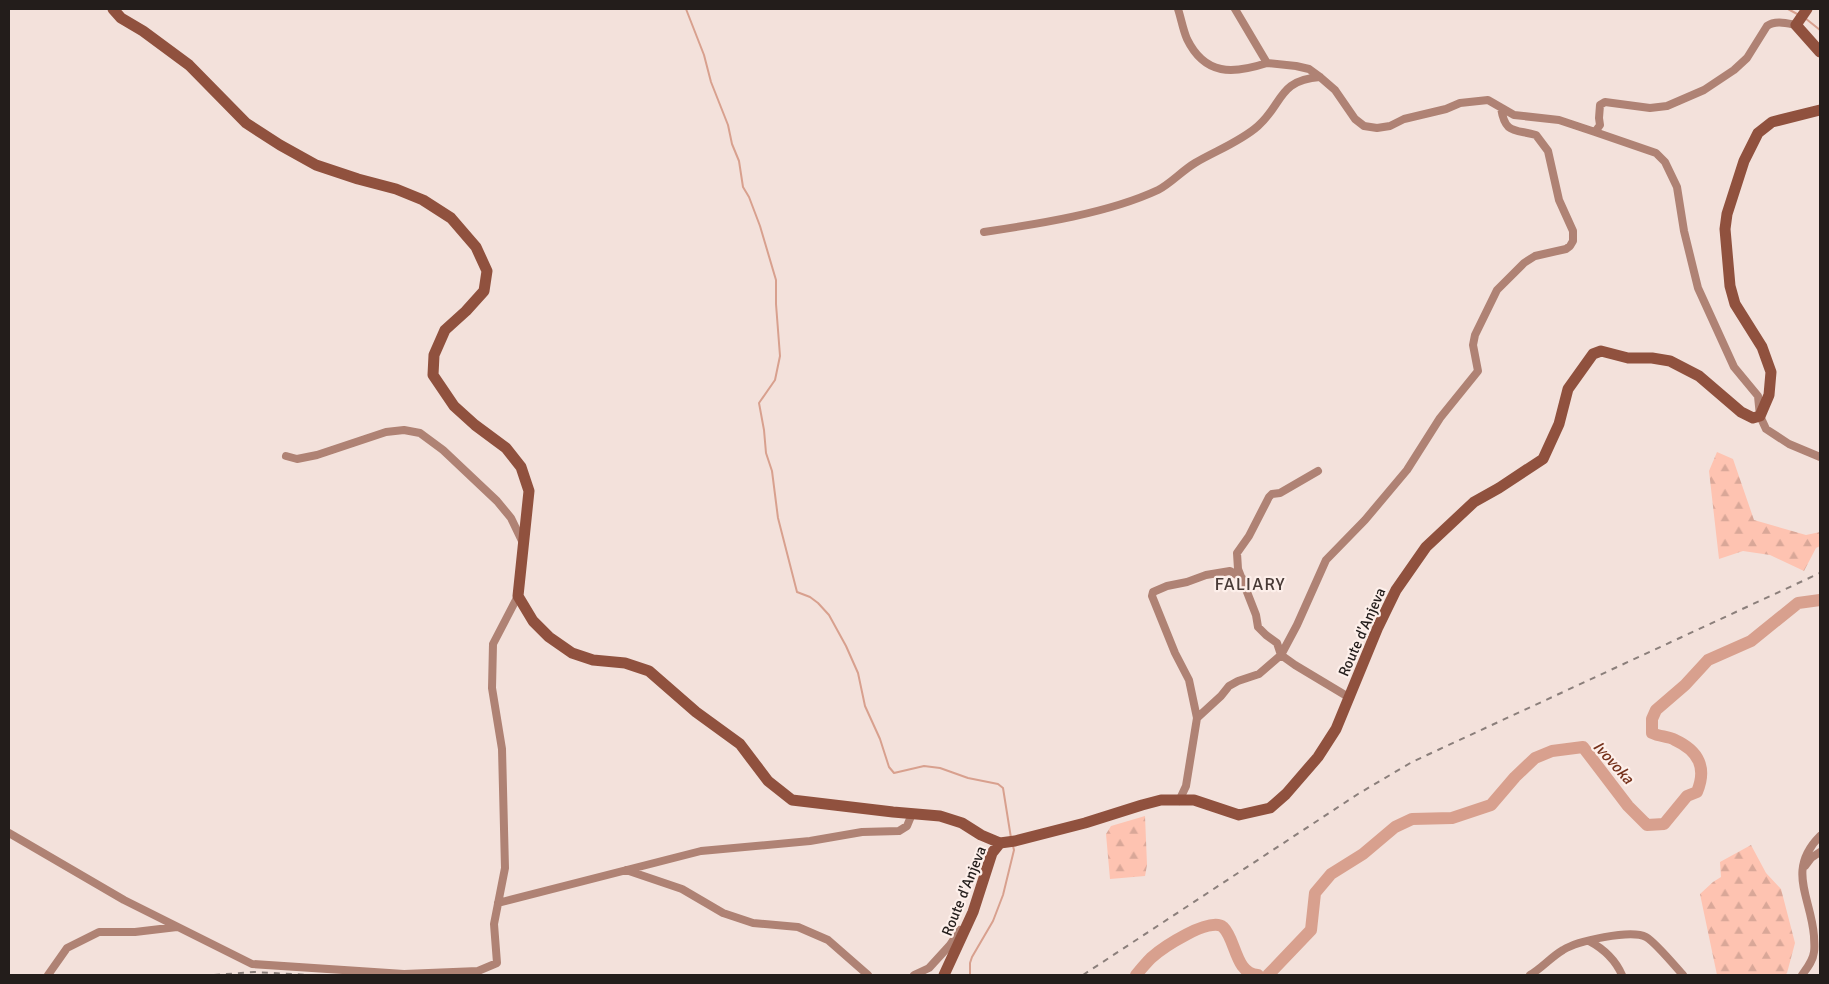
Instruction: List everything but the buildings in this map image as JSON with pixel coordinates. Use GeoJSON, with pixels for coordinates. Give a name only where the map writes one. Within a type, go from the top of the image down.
{"type":"FeatureCollection","features":[{"type":"Feature","properties":{"kind":"street"},"geometry":{"type":"LineString","coordinates":[[9,833],[124,900],[252,964],[404,974],[478,971],[497,963],[494,924],[505,868],[502,749],[492,688],[493,644],[518,596],[529,491],[521,467],[506,448],[475,425],[454,406],[433,375],[434,355],[445,330],[484,291],[487,271],[476,247],[451,218],[423,200],[396,189],[316,165],[280,145],[246,123],[189,65],[143,31],[121,18],[113,9]]}},
{"type":"Feature","properties":{"kind":"street"},"geometry":{"type":"LineString","coordinates":[[1178,9],[1187,38],[1199,58],[1215,69],[1239,71],[1267,63],[1309,69],[1335,90],[1355,119],[1364,126],[1377,128],[1390,126],[1404,119],[1446,109],[1460,103],[1488,100],[1514,115],[1559,120],[1656,153],[1665,162],[1678,187],[1684,231],[1698,288],[1734,367],[1758,396],[1760,416],[1766,429],[1778,438],[1820,457]]}},
{"type":"Feature","properties":{"kind":"street"},"geometry":{"type":"LineString","coordinates":[[1235,9],[1267,63]]}},
{"type":"Feature","properties":{"kind":"street"},"geometry":{"type":"LineString","coordinates":[[1797,23],[1807,9]]}},
{"type":"Feature","properties":{"kind":"street"},"geometry":{"type":"LineString","coordinates":[[1595,132],[1600,125],[1600,105],[1605,102],[1650,108],[1667,106],[1704,90],[1734,70],[1747,58],[1767,26],[1771,23],[1797,23],[1820,52]]}},
{"type":"Feature","properties":{"kind":"street"},"geometry":{"type":"LineString","coordinates":[[984,232],[1108,208],[1160,189],[1196,163],[1258,126],[1283,93],[1294,84],[1306,78],[1320,77]]}},
{"type":"Feature","properties":{"kind":"street"},"geometry":{"type":"LineString","coordinates":[[1197,718],[1230,686],[1238,681],[1259,674],[1281,655],[1297,625],[1326,560],[1365,520],[1407,470],[1440,418],[1478,371],[1473,345],[1475,335],[1497,290],[1524,263],[1536,256],[1566,249],[1573,241],[1573,231],[1559,200],[1548,151],[1536,135],[1508,128],[1504,122],[1501,108]]}},
{"type":"Feature","properties":{"kind":"street"},"geometry":{"type":"LineString","coordinates":[[1760,416],[1769,395],[1770,372],[1762,347],[1736,304],[1730,286],[1725,229],[1727,214],[1744,161],[1758,133],[1772,122],[1820,110]]}},
{"type":"Feature","properties":{"kind":"street","name":"Route d'Anjeva"},"geometry":{"type":"LineString","coordinates":[[944,975],[972,912],[992,853],[1006,843],[1085,823],[1142,804],[1161,800],[1194,800],[1239,815],[1270,808],[1286,794],[1318,758],[1336,729],[1378,627],[1396,590],[1426,547],[1474,502],[1543,459],[1559,424],[1568,389],[1593,354],[1601,351],[1628,358],[1652,358],[1670,361],[1698,376],[1741,412],[1752,418],[1760,416]]}},
{"type":"Feature","properties":{"kind":"street"},"geometry":{"type":"LineString","coordinates":[[286,456],[297,459],[317,456],[386,432],[404,430],[420,433],[443,450],[497,501],[511,518],[524,545]]}},
{"type":"Feature","properties":{"kind":"street"},"geometry":{"type":"LineString","coordinates":[[1318,471],[1280,493],[1272,494],[1269,497],[1249,536],[1237,553],[1238,568],[1256,615],[1258,627],[1277,643],[1281,655],[1294,665],[1350,698]]}},
{"type":"Feature","properties":{"kind":"street"},"geometry":{"type":"LineString","coordinates":[[1180,801],[1186,786],[1197,718],[1189,680],[1174,653],[1152,596],[1153,592],[1167,586],[1187,582],[1196,577],[1216,573],[1230,571],[1242,578]]}},
{"type":"Feature","properties":{"kind":"street"},"geometry":{"type":"LineString","coordinates":[[518,596],[533,621],[549,637],[572,653],[593,660],[625,663],[648,671],[696,712],[740,744],[768,781],[792,800],[940,816],[962,823],[981,835],[1006,843]]}},
{"type":"Feature","properties":{"kind":"street"},"geometry":{"type":"LineString","coordinates":[[498,903],[701,851],[810,841],[862,832],[899,831],[907,826],[912,814]]}},
{"type":"Feature","properties":{"kind":"street"},"geometry":{"type":"LineString","coordinates":[[981,835],[986,846],[987,865]]}},
{"type":"Feature","properties":{"kind":"street"},"geometry":{"type":"LineString","coordinates":[[1802,975],[1811,963],[1815,951],[1810,912],[1802,884],[1802,869],[1806,855],[1820,836]]}},
{"type":"Feature","properties":{"kind":"street"},"geometry":{"type":"LineString","coordinates":[[1802,869],[1811,858],[1820,852]]}},
{"type":"Feature","properties":{"kind":"street"},"geometry":{"type":"LineString","coordinates":[[626,870],[682,889],[723,913],[753,924],[798,927],[828,940],[868,975]]}},
{"type":"Feature","properties":{"kind":"street"},"geometry":{"type":"LineString","coordinates":[[914,975],[929,968],[950,945],[972,912]]}},
{"type":"Feature","properties":{"kind":"street"},"geometry":{"type":"LineString","coordinates":[[48,975],[67,948],[99,932],[135,932],[177,927]]}},
{"type":"Feature","properties":{"kind":"street"},"geometry":{"type":"LineString","coordinates":[[1530,975],[1562,950],[1576,943],[1636,934],[1646,937],[1683,975]]}},
{"type":"Feature","properties":{"kind":"street"},"geometry":{"type":"LineString","coordinates":[[1589,941],[1605,950],[1622,975]]}},
{"type":"Feature","properties":{"kind":"green space"},"geometry":{"type":"Polygon","coordinates":[[[1717,452],[1733,459],[1754,520],[1806,535],[1820,532],[1820,546],[1816,548],[1804,571],[1770,555],[1743,551],[1719,559],[1709,471],[1717,452]]]}},
{"type":"Feature","properties":{"kind":"green space"},"geometry":{"type":"Polygon","coordinates":[[[1145,816],[1147,865],[1145,876],[1110,879],[1106,834],[1111,826],[1145,816]]]}},
{"type":"Feature","properties":{"kind":"green space"},"geometry":{"type":"Polygon","coordinates":[[[1751,845],[1766,873],[1781,889],[1795,943],[1785,975],[1717,975],[1700,894],[1721,877],[1720,862],[1751,845]]]}},
{"type":"Feature","properties":{"kind":"waterway"},"geometry":{"type":"LineString","coordinates":[[686,9],[728,125],[732,144],[739,161],[743,187],[749,197],[760,226],[776,280],[780,356],[775,380],[759,403],[766,453],[772,471],[778,518],[797,592],[810,597],[829,615],[846,646],[858,673],[865,706],[880,739],[889,767],[894,773],[924,766],[940,768],[968,778],[998,784],[1003,788],[1011,838]]}},
{"type":"Feature","properties":{"kind":"waterway"},"geometry":{"type":"LineString","coordinates":[[1788,9],[1799,15]]}},
{"type":"Feature","properties":{"kind":"waterway"},"geometry":{"type":"LineString","coordinates":[[1805,18],[1820,30]]}},
{"type":"Feature","properties":{"kind":"waterway","name":"Ivovoka"},"geometry":{"type":"LineString","coordinates":[[1268,975],[1311,930],[1315,893],[1331,874],[1363,854],[1395,827],[1412,819],[1452,818],[1491,805],[1515,777],[1535,758],[1552,751],[1583,747],[1628,806],[1647,825],[1664,824],[1687,796],[1697,792],[1701,768],[1699,761],[1690,749],[1672,739],[1652,733],[1652,719],[1656,710],[1685,685],[1708,660],[1751,641],[1798,603],[1820,600]]}},
{"type":"Feature","properties":{"kind":"waterway"},"geometry":{"type":"LineString","coordinates":[[970,975],[972,957],[993,921],[1003,895],[1014,850],[1013,846]]}},
{"type":"Feature","properties":{"kind":"waterway","name":"Ivovoka"},"geometry":{"type":"LineString","coordinates":[[1136,975],[1151,958],[1165,947],[1197,929],[1217,925],[1223,927],[1227,932],[1240,963],[1250,973],[1258,975]]}},
{"type":"Feature","properties":{"kind":"railway"},"geometry":{"type":"LineString","coordinates":[[1083,975],[1358,794],[1412,762],[1820,573]]}},
{"type":"Feature","properties":{"kind":"railway"},"geometry":{"type":"LineString","coordinates":[[214,975],[254,972],[310,975]]}},
{"type":"Feature","properties":{"kind":"district","name":"FALIARY"},"geometry":{"type":"Point","coordinates":[1250,584]}}]}
